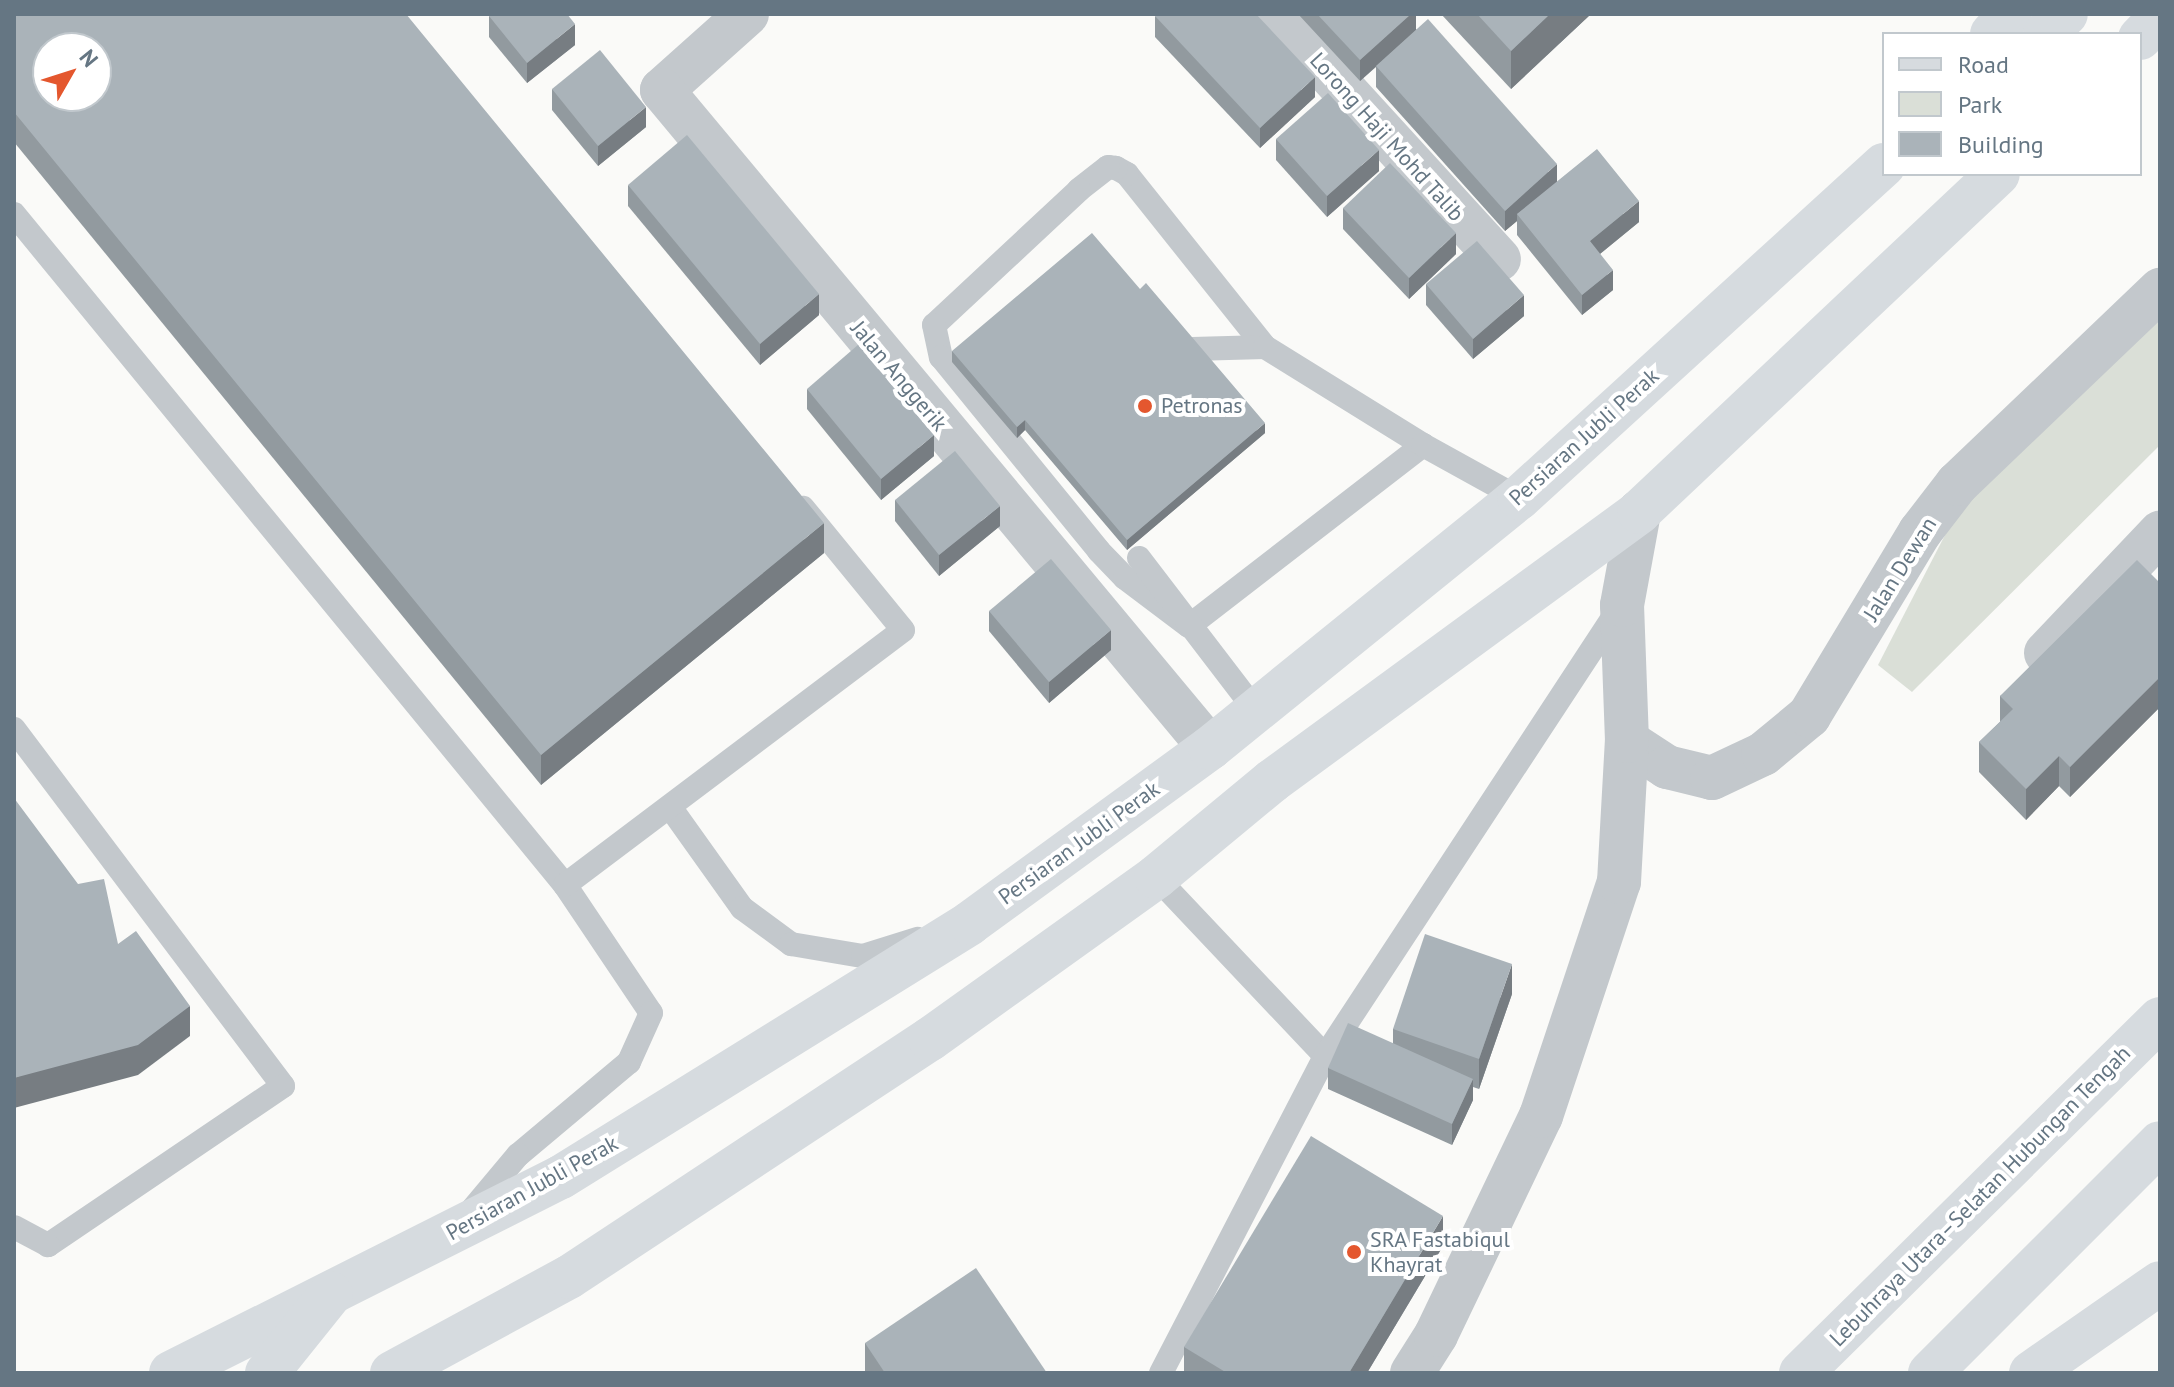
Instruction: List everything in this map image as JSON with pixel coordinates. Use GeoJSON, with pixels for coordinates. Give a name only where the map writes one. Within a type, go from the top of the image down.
{"type":"FeatureCollection","features":[{"type":"Feature","properties":{"kind":"main road"},"geometry":{"type":"LineString","coordinates":[[1994,32],[2010,14]]}},
{"type":"Feature","properties":{"kind":"main road"},"geometry":{"type":"LineString","coordinates":[[2047,32],[2066,14]]}},
{"type":"Feature","properties":{"kind":"main road"},"geometry":{"type":"LineString","coordinates":[[2142,36],[2160,17]]}},
{"type":"Feature","properties":{"kind":"main road","name":"Persiaran Jubli Perak"},"geometry":{"type":"LineString","coordinates":[[171,1373],[561,1177],[970,923],[1210,748],[1519,498],[1882,167]]}},
{"type":"Feature","properties":{"kind":"main road"},"geometry":{"type":"LineString","coordinates":[[392,1373],[582,1269],[930,1039],[1156,877],[1272,781],[1639,512],[1996,176]]}},
{"type":"Feature","properties":{"kind":"main road","name":"Lebuhraya Utara–Selatan Hubungan Tengah"},"geometry":{"type":"LineString","coordinates":[[1801,1373],[2160,1019]]}},
{"type":"Feature","properties":{"kind":"main road"},"geometry":{"type":"LineString","coordinates":[[1930,1373],[2160,1143]]}},
{"type":"Feature","properties":{"kind":"main road"},"geometry":{"type":"LineString","coordinates":[[2031,1373],[2160,1283]]}},
{"type":"Feature","properties":{"kind":"main road"},"geometry":{"type":"LineString","coordinates":[[267,1373],[331,1293]]}},
{"type":"Feature","properties":{"kind":"street","name":"Jalan Anggerik"},"geometry":{"type":"LineString","coordinates":[[747,14],[662,90],[1210,748]]}},
{"type":"Feature","properties":{"kind":"street","name":"Lorong Haji Mohd Talib"},"geometry":{"type":"LineString","coordinates":[[1275,14],[1499,259]]}},
{"type":"Feature","properties":{"kind":"street","name":"Jalan Dewan"},"geometry":{"type":"LineString","coordinates":[[1627,741],[1667,767],[1712,778],[1763,754],[1809,716],[1920,532],[1957,484],[2160,290]]}},
{"type":"Feature","properties":{"kind":"street"},"geometry":{"type":"LineString","coordinates":[[1412,1373],[1436,1335],[1546,1101],[1619,882],[1627,741],[1622,605],[1639,512]]}},
{"type":"Feature","properties":{"kind":"street"},"geometry":{"type":"LineString","coordinates":[[2020,681],[2160,533]]}},
{"type":"Feature","properties":{"kind":"lane"},"geometry":{"type":"LineString","coordinates":[[1189,626],[1125,578],[1099,551],[941,357],[934,325],[1079,190],[1108,167],[1127,174],[1265,347],[1423,445],[1519,498]]}},
{"type":"Feature","properties":{"kind":"lane"},"geometry":{"type":"LineString","coordinates":[[14,214],[565,885],[651,1013],[629,1062],[518,1155],[454,1231]]}},
{"type":"Feature","properties":{"kind":"lane"},"geometry":{"type":"LineString","coordinates":[[1192,349],[1265,347]]}},
{"type":"Feature","properties":{"kind":"lane"},"geometry":{"type":"LineString","coordinates":[[1189,626],[1423,445]]}},
{"type":"Feature","properties":{"kind":"lane"},"geometry":{"type":"LineString","coordinates":[[565,885],[903,630],[782,482]]}},
{"type":"Feature","properties":{"kind":"lane"},"geometry":{"type":"LineString","coordinates":[[1139,558],[1256,711]]}},
{"type":"Feature","properties":{"kind":"lane"},"geometry":{"type":"LineString","coordinates":[[1161,1373],[1325,1056],[1622,605]]}},
{"type":"Feature","properties":{"kind":"lane"},"geometry":{"type":"LineString","coordinates":[[14,729],[283,1086],[48,1245],[14,1227]]}},
{"type":"Feature","properties":{"kind":"lane"},"geometry":{"type":"LineString","coordinates":[[670,807],[742,908],[791,944],[863,956],[970,923]]}},
{"type":"Feature","properties":{"kind":"lane"},"geometry":{"type":"LineString","coordinates":[[1156,877],[1325,1056]]}},
{"type":"Feature","properties":{"kind":"green space"},"geometry":{"type":"Polygon","coordinates":[[[2160,305],[2160,445],[1912,692],[1878,665],[1961,504],[2160,305]]]}},
{"type":"Feature","properties":{"kind":"building"},"geometry":{"type":"Polygon","coordinates":[[[14,14],[406,14],[824,523],[541,755],[14,112],[14,14]]]}},
{"type":"Feature","properties":{"kind":"building"},"geometry":{"type":"Polygon","coordinates":[[[567,14],[575,24],[527,63],[489,16],[567,14]]]}},
{"type":"Feature","properties":{"kind":"building"},"geometry":{"type":"Polygon","coordinates":[[[1256,14],[1315,77],[1260,128],[1155,16],[1256,14]]]}},
{"type":"Feature","properties":{"kind":"building"},"geometry":{"type":"Polygon","coordinates":[[[1317,14],[1411,14],[1360,60],[1317,14]]]}},
{"type":"Feature","properties":{"kind":"building"},"geometry":{"type":"Polygon","coordinates":[[[1477,14],[1550,14],[1511,51],[1477,14]]]}},
{"type":"Feature","properties":{"kind":"building"},"geometry":{"type":"Polygon","coordinates":[[[1428,19],[1557,164],[1505,211],[1376,66],[1428,19]]]}},
{"type":"Feature","properties":{"kind":"building"},"geometry":{"type":"Polygon","coordinates":[[[600,50],[646,107],[598,146],[552,89],[600,50]]]}},
{"type":"Feature","properties":{"kind":"building"},"geometry":{"type":"Polygon","coordinates":[[[1328,93],[1379,150],[1327,196],[1276,139],[1328,93]]]}},
{"type":"Feature","properties":{"kind":"building"},"geometry":{"type":"Polygon","coordinates":[[[687,135],[819,294],[760,344],[628,185],[687,135]]]}},
{"type":"Feature","properties":{"kind":"building"},"geometry":{"type":"Polygon","coordinates":[[[1597,149],[1639,201],[1590,241],[1613,270],[1582,295],[1517,214],[1597,149]]]}},
{"type":"Feature","properties":{"kind":"building"},"geometry":{"type":"Polygon","coordinates":[[[1390,163],[1456,233],[1409,278],[1343,208],[1390,163]]]}},
{"type":"Feature","properties":{"kind":"building"},"geometry":{"type":"Polygon","coordinates":[[[1092,233],[1140,289],[1146,283],[1265,423],[1127,540],[1025,420],[1017,427],[952,351],[1092,233]]]}},
{"type":"Feature","properties":{"kind":"building"},"geometry":{"type":"Polygon","coordinates":[[[1477,241],[1524,295],[1473,339],[1426,284],[1477,241]]]}},
{"type":"Feature","properties":{"kind":"building"},"geometry":{"type":"Polygon","coordinates":[[[859,344],[934,435],[881,479],[807,389],[859,344]]]}},
{"type":"Feature","properties":{"kind":"building"},"geometry":{"type":"Polygon","coordinates":[[[955,451],[1000,506],[939,555],[895,500],[955,451]]]}},
{"type":"Feature","properties":{"kind":"building"},"geometry":{"type":"Polygon","coordinates":[[[1051,559],[1111,630],[1049,682],[989,611],[1051,559]]]}},
{"type":"Feature","properties":{"kind":"building"},"geometry":{"type":"Polygon","coordinates":[[[2137,560],[2160,583],[2160,677],[2070,767],[2059,756],[2026,789],[1979,742],[2013,709],[2000,696],[2137,560]]]}},
{"type":"Feature","properties":{"kind":"building"},"geometry":{"type":"Polygon","coordinates":[[[14,798],[78,884],[104,879],[118,944],[136,931],[190,1006],[138,1045],[14,1078],[14,798]]]}},
{"type":"Feature","properties":{"kind":"building"},"geometry":{"type":"Polygon","coordinates":[[[1425,934],[1512,964],[1479,1059],[1393,1029],[1425,934]]]}},
{"type":"Feature","properties":{"kind":"building"},"geometry":{"type":"Polygon","coordinates":[[[1348,1023],[1473,1079],[1452,1124],[1328,1068],[1348,1023]]]}},
{"type":"Feature","properties":{"kind":"building","name":"SRA Fastabiqul Khayrat"},"geometry":{"type":"Polygon","coordinates":[[[1311,1136],[1443,1216],[1349,1373],[1227,1373],[1184,1347],[1311,1136]]]}},
{"type":"Feature","properties":{"kind":"building"},"geometry":{"type":"Polygon","coordinates":[[[976,1268],[1047,1373],[885,1373],[865,1343],[976,1268]]]}},
{"type":"Feature","properties":{"kind":"place","name":"Petronas"},"geometry":{"type":"Point","coordinates":[1145,406]}},
{"type":"Feature","properties":{"kind":"place","name":"SRA Fastabiqul Khayrat"},"geometry":{"type":"Point","coordinates":[1354,1252]}}]}
